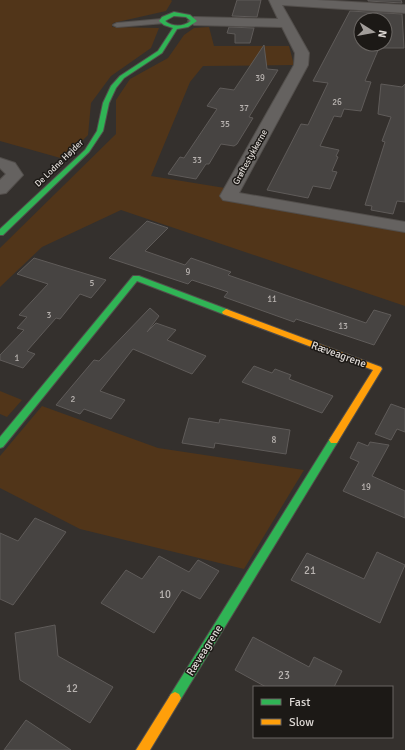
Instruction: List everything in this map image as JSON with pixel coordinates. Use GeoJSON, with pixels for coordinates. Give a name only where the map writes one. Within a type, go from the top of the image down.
{"type":"FeatureCollection","features":[{"type":"Feature","properties":{"kind":"street","name":"Grøftestykkerne"},"geometry":{"type":"LineString","coordinates":[[405,9],[274,1],[302,53],[301,65],[229,196],[405,227]]}},
{"type":"Feature","properties":{"kind":"street"},"geometry":{"type":"LineString","coordinates":[[194,21],[190,25],[176,27],[166,25],[162,21],[166,16],[179,10],[194,21],[285,23]]}},
{"type":"Feature","properties":{"kind":"street","name":"De Lodne Højder"},"geometry":{"type":"LineString","coordinates":[[0,233],[87,151],[97,138],[102,126],[103,109],[114,86],[126,75],[158,54],[166,45],[176,27]]}},
{"type":"Feature","properties":{"kind":"street"},"geometry":{"type":"LineString","coordinates":[[0,163],[9,166],[15,175],[0,188]]}},
{"type":"Feature","properties":{"kind":"street","name":"Ræveagrene"},"geometry":{"type":"LineString","coordinates":[[3,436],[136,278],[378,369],[143,750]]}},
{"type":"Feature","properties":{"kind":"lane"},"geometry":{"type":"LineString","coordinates":[[117,25],[162,21]]}},
{"type":"Feature","properties":{"kind":"shaded area"},"geometry":{"type":"Polygon","coordinates":[[[0,0],[172,1],[166,11],[113,23],[112,27],[159,28],[151,48],[111,76],[91,103],[88,135],[64,159],[0,141],[0,0]]]}},
{"type":"Feature","properties":{"kind":"shaded area"},"geometry":{"type":"Polygon","coordinates":[[[209,27],[214,46],[289,46],[294,65],[203,66],[190,82],[151,176],[225,188],[222,197],[405,230],[405,306],[121,210],[42,247],[0,287],[0,248],[116,134],[116,100],[130,79],[168,58],[184,35],[194,28],[209,27]]]}},
{"type":"Feature","properties":{"kind":"shaded area"},"geometry":{"type":"Polygon","coordinates":[[[0,391],[22,400],[7,417],[0,414],[0,391]]]}},
{"type":"Feature","properties":{"kind":"shaded area"},"geometry":{"type":"Polygon","coordinates":[[[42,406],[158,448],[304,470],[244,569],[80,529],[0,488],[0,456],[42,406]]]}},
{"type":"Feature","properties":{"kind":"building"},"geometry":{"type":"Polygon","coordinates":[[[237,0],[261,0],[257,17],[232,16],[237,0]]]}},
{"type":"Feature","properties":{"kind":"building"},"geometry":{"type":"Polygon","coordinates":[[[401,0],[402,3],[368,1],[401,0]]]}},
{"type":"Feature","properties":{"kind":"building"},"geometry":{"type":"Polygon","coordinates":[[[350,11],[367,12],[353,12],[353,52],[377,52],[365,81],[371,82],[361,111],[344,109],[341,117],[334,116],[320,146],[339,150],[336,156],[338,157],[332,171],[337,172],[330,189],[313,186],[308,198],[267,190],[301,124],[308,125],[328,83],[313,81],[350,11]]]}},
{"type":"Feature","properties":{"kind":"building"},"geometry":{"type":"Polygon","coordinates":[[[393,13],[402,14],[404,48],[393,48],[393,13]]]}},
{"type":"Feature","properties":{"kind":"building"},"geometry":{"type":"Polygon","coordinates":[[[229,27],[254,28],[250,43],[235,43],[235,34],[227,33],[229,27]]]}},
{"type":"Feature","properties":{"kind":"building"},"geometry":{"type":"Polygon","coordinates":[[[264,45],[267,69],[278,70],[249,117],[253,118],[237,144],[234,146],[221,144],[209,164],[206,164],[196,179],[168,174],[180,157],[184,158],[217,109],[207,106],[220,88],[234,90],[264,45]]]}},
{"type":"Feature","properties":{"kind":"building"},"geometry":{"type":"Polygon","coordinates":[[[381,84],[402,87],[405,84],[405,202],[397,201],[393,214],[371,210],[372,206],[365,205],[385,142],[382,141],[391,117],[378,114],[381,84]]]}},
{"type":"Feature","properties":{"kind":"building"},"geometry":{"type":"Polygon","coordinates":[[[147,221],[168,228],[145,251],[185,265],[191,258],[231,272],[228,275],[366,323],[374,310],[391,315],[374,345],[296,319],[294,322],[224,297],[228,292],[192,280],[188,284],[109,258],[147,221]]]}},
{"type":"Feature","properties":{"kind":"building"},"geometry":{"type":"Polygon","coordinates":[[[34,258],[106,280],[91,298],[80,294],[60,319],[56,318],[27,351],[35,354],[23,368],[0,360],[0,355],[24,330],[17,328],[27,317],[19,315],[48,284],[17,274],[34,258]]]}},
{"type":"Feature","properties":{"kind":"building"},"geometry":{"type":"Polygon","coordinates":[[[150,308],[159,316],[147,332],[156,323],[176,330],[167,340],[206,356],[192,374],[133,349],[100,391],[125,400],[111,419],[84,409],[80,414],[56,405],[94,360],[99,361],[150,308]]]}},
{"type":"Feature","properties":{"kind":"building"},"geometry":{"type":"Polygon","coordinates":[[[254,366],[272,373],[275,369],[291,375],[289,379],[333,396],[322,413],[242,382],[254,366]]]}},
{"type":"Feature","properties":{"kind":"building"},"geometry":{"type":"Polygon","coordinates":[[[391,404],[405,409],[405,432],[397,429],[391,440],[375,434],[391,404]]]}},
{"type":"Feature","properties":{"kind":"building"},"geometry":{"type":"Polygon","coordinates":[[[189,418],[219,423],[220,419],[290,430],[286,454],[215,443],[214,448],[182,443],[189,418]]]}},
{"type":"Feature","properties":{"kind":"building"},"geometry":{"type":"Polygon","coordinates":[[[358,442],[368,446],[370,442],[389,445],[372,476],[405,491],[405,518],[343,491],[359,462],[350,458],[358,442]]]}},
{"type":"Feature","properties":{"kind":"building"},"geometry":{"type":"Polygon","coordinates":[[[35,518],[66,532],[13,605],[0,599],[0,533],[18,541],[35,518]]]}},
{"type":"Feature","properties":{"kind":"building"},"geometry":{"type":"Polygon","coordinates":[[[377,552],[405,565],[380,623],[291,580],[307,553],[364,579],[377,552]]]}},
{"type":"Feature","properties":{"kind":"building"},"geometry":{"type":"Polygon","coordinates":[[[159,556],[189,572],[198,560],[219,571],[200,599],[182,590],[154,633],[101,603],[126,570],[142,579],[159,556]]]}},
{"type":"Feature","properties":{"kind":"building"},"geometry":{"type":"Polygon","coordinates":[[[55,625],[58,656],[113,687],[90,723],[20,680],[15,633],[55,625]]]}},
{"type":"Feature","properties":{"kind":"building"},"geometry":{"type":"Polygon","coordinates":[[[253,637],[309,667],[314,657],[342,671],[334,686],[264,686],[235,670],[253,637]]]}},
{"type":"Feature","properties":{"kind":"building"},"geometry":{"type":"Polygon","coordinates":[[[26,720],[71,750],[4,750],[26,720]]]}},
{"type":"Feature","properties":{"kind":"traffic: fast"},"geometry":{"type":"LineString","coordinates":[[174,14],[188,16],[194,21],[182,27],[170,26],[162,21],[164,18],[174,14]]}},
{"type":"Feature","properties":{"kind":"traffic: fast"},"geometry":{"type":"LineString","coordinates":[[0,233],[87,151],[100,131],[106,103],[113,87],[122,77],[160,52],[176,27]]}},
{"type":"Feature","properties":{"kind":"traffic: fast"},"geometry":{"type":"LineString","coordinates":[[0,444],[136,278],[226,312]]}},
{"type":"Feature","properties":{"kind":"traffic: fast"},"geometry":{"type":"LineString","coordinates":[[175,698],[334,440]]}},
{"type":"Feature","properties":{"kind":"traffic: slow"},"geometry":{"type":"LineString","coordinates":[[226,312],[378,369],[334,440]]}},
{"type":"Feature","properties":{"kind":"traffic: slow"},"geometry":{"type":"LineString","coordinates":[[143,750],[175,698]]}}]}
